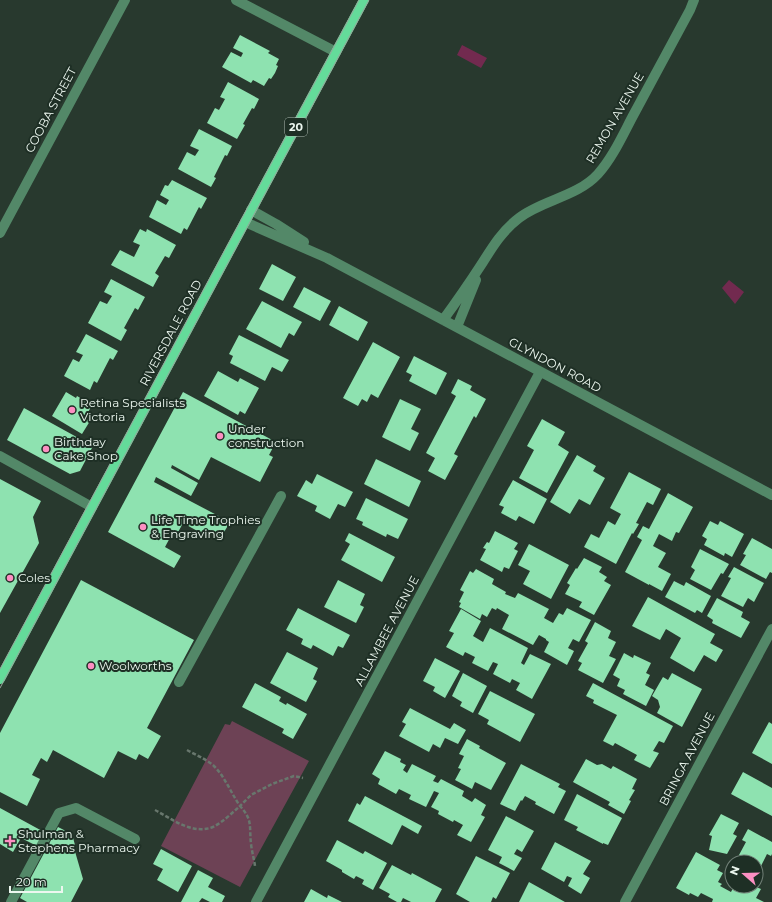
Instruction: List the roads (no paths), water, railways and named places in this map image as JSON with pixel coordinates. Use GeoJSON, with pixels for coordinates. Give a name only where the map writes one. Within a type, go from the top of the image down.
{"type":"FeatureCollection","features":[{"type":"Feature","properties":{"kind":"main road","name":"RIVERSDALE ROAD"},"geometry":{"type":"LineString","coordinates":[[0,679],[364,0]]}},
{"type":"Feature","properties":{"kind":"street","name":"COOBA STREET"},"geometry":{"type":"LineString","coordinates":[[0,233],[125,0]]}},
{"type":"Feature","properties":{"kind":"street"},"geometry":{"type":"LineString","coordinates":[[236,0],[336,52]]}},
{"type":"Feature","properties":{"kind":"street","name":"REMON AVENUE"},"geometry":{"type":"LineString","coordinates":[[443,320],[501,235],[519,217],[585,185],[597,175],[606,164],[695,0]]}},
{"type":"Feature","properties":{"kind":"street","name":"GLYNDON ROAD"},"geometry":{"type":"LineString","coordinates":[[252,210],[327,258]]}},
{"type":"Feature","properties":{"kind":"street","name":"GLYNDON ROAD"},"geometry":{"type":"LineString","coordinates":[[245,222],[327,258],[772,495]]}},
{"type":"Feature","properties":{"kind":"street","name":"REMON AVENUE"},"geometry":{"type":"LineString","coordinates":[[457,327],[484,261]]}},
{"type":"Feature","properties":{"kind":"street","name":"ALLAMBEE AVENUE"},"geometry":{"type":"LineString","coordinates":[[256,902],[540,372]]}},
{"type":"Feature","properties":{"kind":"street"},"geometry":{"type":"LineString","coordinates":[[0,456],[92,507]]}},
{"type":"Feature","properties":{"kind":"street"},"geometry":{"type":"LineString","coordinates":[[179,682],[281,496]]}},
{"type":"Feature","properties":{"kind":"street","name":"BRINGA AVENUE"},"geometry":{"type":"LineString","coordinates":[[625,902],[772,629]]}},
{"type":"Feature","properties":{"kind":"street"},"geometry":{"type":"LineString","coordinates":[[12,902],[59,813],[76,808],[135,840]]}},
{"type":"Feature","properties":{"kind":"tram line"},"geometry":{"type":"LineString","coordinates":[[0,669],[359,0]]}},
{"type":"Feature","properties":{"kind":"tram line"},"geometry":{"type":"LineString","coordinates":[[0,688],[369,0]]}},
{"type":"Feature","properties":{"kind":"place","name":"Retina Specialists Victoria"},"geometry":{"type":"Point","coordinates":[72,410]}},
{"type":"Feature","properties":{"kind":"place","name":"Under construction"},"geometry":{"type":"Point","coordinates":[220,436]}},
{"type":"Feature","properties":{"kind":"place","name":"Birthday Cake Shop"},"geometry":{"type":"Point","coordinates":[46,449]}},
{"type":"Feature","properties":{"kind":"place","name":"Life Time Trophies & Engraving"},"geometry":{"type":"Point","coordinates":[143,527]}},
{"type":"Feature","properties":{"kind":"place","name":"Coles"},"geometry":{"type":"Point","coordinates":[10,578]}},
{"type":"Feature","properties":{"kind":"place","name":"Woolworths"},"geometry":{"type":"Point","coordinates":[91,666]}},
{"type":"Feature","properties":{"kind":"place","name":"Shulman & Stephens Pharmacy"},"geometry":{"type":"Point","coordinates":[10,841]}}]}
